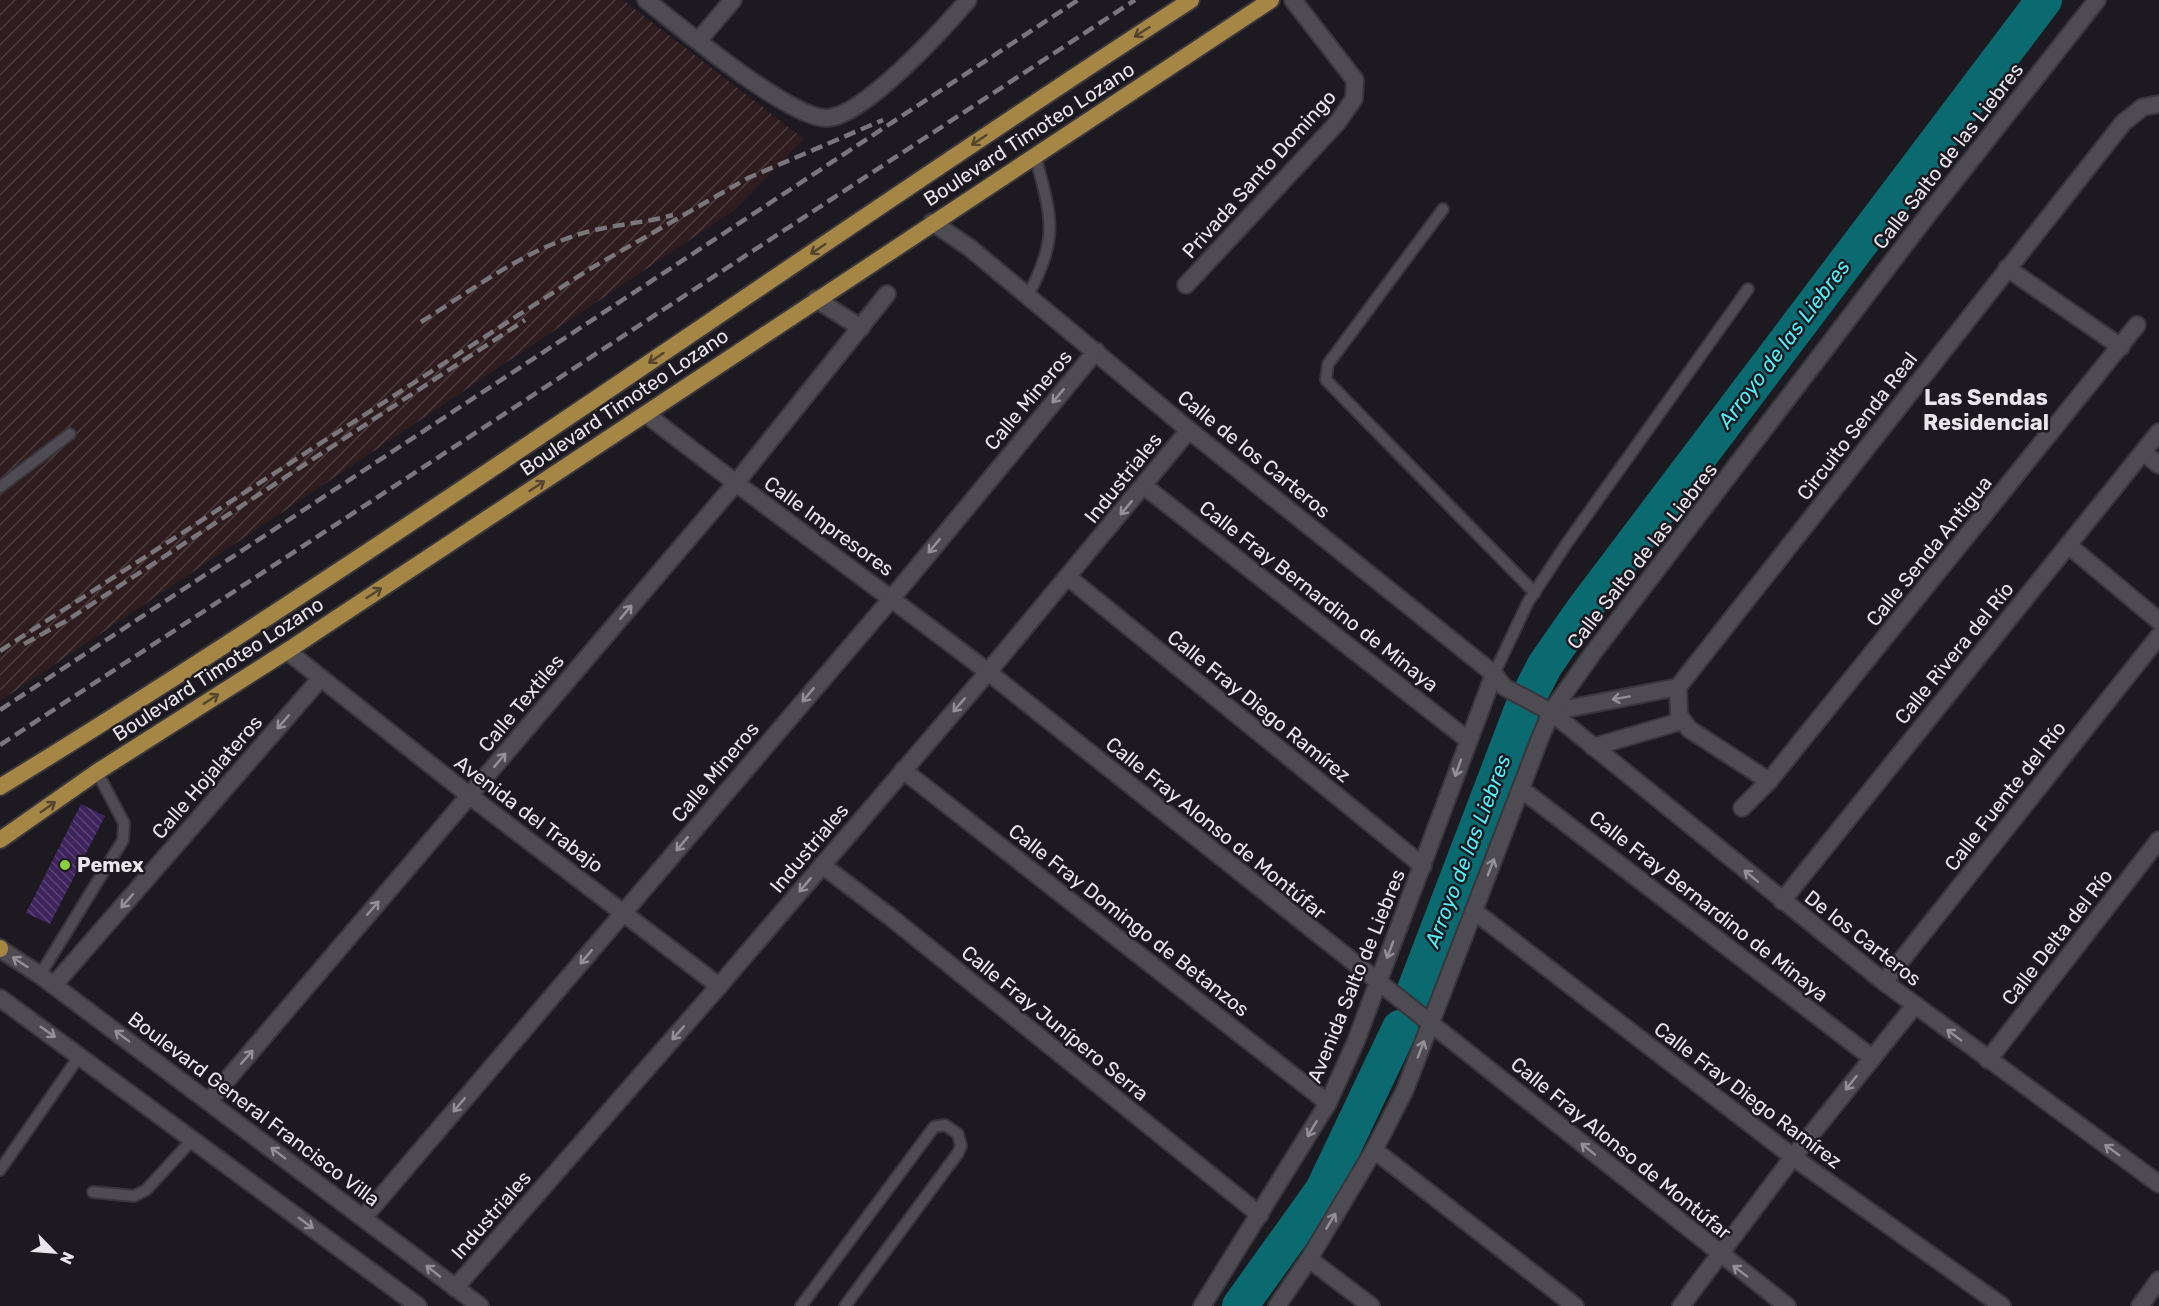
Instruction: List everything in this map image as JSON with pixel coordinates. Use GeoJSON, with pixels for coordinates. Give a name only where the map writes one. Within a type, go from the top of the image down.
{"type":"FeatureCollection","features":[{"type":"Feature","properties":{"kind":"main road","name":"Boulevard Timoteo Lozano"},"geometry":{"type":"LineString","coordinates":[[0,787],[98,727],[355,560],[1191,0]]}},
{"type":"Feature","properties":{"kind":"main road","name":"Boulevard Timoteo Lozano"},"geometry":{"type":"LineString","coordinates":[[2,842],[97,772],[286,651],[1271,0]]}},
{"type":"Feature","properties":{"kind":"street"},"geometry":{"type":"LineString","coordinates":[[646,0],[698,41],[783,102],[813,117],[829,118],[846,112],[903,71],[968,0]]}},
{"type":"Feature","properties":{"kind":"street"},"geometry":{"type":"LineString","coordinates":[[698,41],[733,0]]}},
{"type":"Feature","properties":{"kind":"street","name":"Privada Santo Domingo"},"geometry":{"type":"LineString","coordinates":[[1186,285],[1337,123],[1354,99],[1356,88],[1350,72],[1293,0]]}},
{"type":"Feature","properties":{"kind":"street","name":"Calle Salto de las Liebres"},"geometry":{"type":"LineString","coordinates":[[1545,709],[1593,653],[1930,212],[2097,0]]}},
{"type":"Feature","properties":{"kind":"street","name":"Circuito Senda Real"},"geometry":{"type":"LineString","coordinates":[[1678,687],[2123,123],[2143,107],[2159,104]]}},
{"type":"Feature","properties":{"kind":"street","name":"Calle de los Carteros"},"geometry":{"type":"LineString","coordinates":[[932,222],[970,248],[1189,430],[1499,681],[1545,709]]}},
{"type":"Feature","properties":{"kind":"street"},"geometry":{"type":"LineString","coordinates":[[2007,268],[2121,347]]}},
{"type":"Feature","properties":{"kind":"street","name":"Calle Textiles"},"geometry":{"type":"LineString","coordinates":[[209,1101],[735,484],[887,294]]}},
{"type":"Feature","properties":{"kind":"street"},"geometry":{"type":"LineString","coordinates":[[816,299],[861,328]]}},
{"type":"Feature","properties":{"kind":"street","name":"Calle Senda Antigua"},"geometry":{"type":"LineString","coordinates":[[1742,808],[1769,781],[2137,325]]}},
{"type":"Feature","properties":{"kind":"street","name":"Calle Mineros"},"geometry":{"type":"LineString","coordinates":[[364,1217],[892,598],[1096,351]]}},
{"type":"Feature","properties":{"kind":"street","name":"Calle Impresores"},"geometry":{"type":"LineString","coordinates":[[646,414],[735,484],[892,598],[988,672]]}},
{"type":"Feature","properties":{"kind":"street","name":"Industriales"},"geometry":{"type":"LineString","coordinates":[[455,1288],[719,986],[1069,578],[1189,430]]}},
{"type":"Feature","properties":{"kind":"street","name":"Calle Rivera del Río"},"geometry":{"type":"LineString","coordinates":[[1782,901],[2159,432]]}},
{"type":"Feature","properties":{"kind":"street"},"geometry":{"type":"LineString","coordinates":[[2143,452],[2159,465]]}},
{"type":"Feature","properties":{"kind":"street","name":"Calle Fray Bernardino de Minaya"},"geometry":{"type":"LineString","coordinates":[[1144,486],[1468,740]]}},
{"type":"Feature","properties":{"kind":"street"},"geometry":{"type":"LineString","coordinates":[[2068,545],[2159,621]]}},
{"type":"Feature","properties":{"kind":"street","name":"Calle Fray Diego Ramírez"},"geometry":{"type":"LineString","coordinates":[[1069,578],[1423,866]]}},
{"type":"Feature","properties":{"kind":"street","name":"Calle Fuente del Río"},"geometry":{"type":"LineString","coordinates":[[1884,982],[2159,636]]}},
{"type":"Feature","properties":{"kind":"street","name":"Avenida del Trabajo"},"geometry":{"type":"LineString","coordinates":[[286,651],[470,796],[719,986]]}},
{"type":"Feature","properties":{"kind":"street","name":"Calle Fray Alonso de Montúfar"},"geometry":{"type":"LineString","coordinates":[[988,672],[1721,1256],[1787,1306]]}},
{"type":"Feature","properties":{"kind":"street","name":"Calle Hojalateros"},"geometry":{"type":"LineString","coordinates":[[47,980],[321,678]]}},
{"type":"Feature","properties":{"kind":"street","name":"Avenida Salto de Liebres"},"geometry":{"type":"LineString","coordinates":[[1202,1306],[1328,1103],[1381,986],[1468,740],[1499,681]]}},
{"type":"Feature","properties":{"kind":"street"},"geometry":{"type":"LineString","coordinates":[[1277,1306],[1309,1259],[1374,1150],[1405,1090],[1425,1018],[1474,910],[1521,789],[1545,709],[1678,687],[1678,709],[1682,721],[1695,734],[1769,781]]}},
{"type":"Feature","properties":{"kind":"street","name":"De los Carteros"},"geometry":{"type":"LineString","coordinates":[[1545,709],[1884,982],[2159,1185]]}},
{"type":"Feature","properties":{"kind":"street"},"geometry":{"type":"LineString","coordinates":[[1593,747],[1682,721]]}},
{"type":"Feature","properties":{"kind":"street","name":"Calle Fray Domingo de Betanzos"},"geometry":{"type":"LineString","coordinates":[[903,770],[1328,1103]]}},
{"type":"Feature","properties":{"kind":"street","name":"Calle Fray Bernardino de Minaya"},"geometry":{"type":"LineString","coordinates":[[1521,789],[1871,1057]]}},
{"type":"Feature","properties":{"kind":"street","name":"Calle Delta del Río"},"geometry":{"type":"LineString","coordinates":[[1988,1060],[2159,840]]}},
{"type":"Feature","properties":{"kind":"street","name":"Calle Fray Junípero Serra"},"geometry":{"type":"LineString","coordinates":[[822,865],[893,919],[1260,1215]]}},
{"type":"Feature","properties":{"kind":"street","name":"Calle Fray Diego Ramírez"},"geometry":{"type":"LineString","coordinates":[[1474,910],[1793,1157],[2002,1306]]}},
{"type":"Feature","properties":{"kind":"street","name":"Boulevard General Francisco Villa"},"geometry":{"type":"LineString","coordinates":[[0,949],[47,980],[480,1306]]}},
{"type":"Feature","properties":{"kind":"street"},"geometry":{"type":"LineString","coordinates":[[0,998],[418,1306]]}},
{"type":"Feature","properties":{"kind":"street"},"geometry":{"type":"LineString","coordinates":[[1681,1306],[1721,1256],[1793,1157],[1915,1005]]}},
{"type":"Feature","properties":{"kind":"street"},"geometry":{"type":"LineString","coordinates":[[1374,1150],[1575,1306]]}},
{"type":"Feature","properties":{"kind":"street"},"geometry":{"type":"LineString","coordinates":[[1309,1259],[1371,1306]]}},
{"type":"Feature","properties":{"kind":"street"},"geometry":{"type":"LineString","coordinates":[[2140,1306],[2159,1280]]}},
{"type":"Feature","properties":{"kind":"lane"},"geometry":{"type":"LineString","coordinates":[[1028,295],[1043,267],[1051,238],[1050,211],[1035,155]]}},
{"type":"Feature","properties":{"kind":"lane"},"geometry":{"type":"LineString","coordinates":[[1443,209],[1328,364],[1326,380],[1535,593]]}},
{"type":"Feature","properties":{"kind":"lane"},"geometry":{"type":"LineString","coordinates":[[1499,681],[1513,631],[1535,593],[1567,543],[1748,289]]}},
{"type":"Feature","properties":{"kind":"lane"},"geometry":{"type":"LineString","coordinates":[[2,480],[70,434]]}},
{"type":"Feature","properties":{"kind":"lane"},"geometry":{"type":"LineString","coordinates":[[47,980],[123,840],[124,823],[97,772]]}},
{"type":"Feature","properties":{"kind":"lane"},"geometry":{"type":"LineString","coordinates":[[0,1170],[80,1055]]}},
{"type":"Feature","properties":{"kind":"lane"},"geometry":{"type":"LineString","coordinates":[[801,1306],[934,1127],[945,1125],[958,1134],[961,1146],[958,1153],[845,1306]]}},
{"type":"Feature","properties":{"kind":"lane"},"geometry":{"type":"LineString","coordinates":[[93,1192],[134,1196],[146,1190],[193,1139]]}},
{"type":"Feature","properties":{"kind":"shaded area"},"geometry":{"type":"Polygon","coordinates":[[[0,0],[623,0],[804,139],[733,211],[0,701],[0,0]]]}},
{"type":"Feature","properties":{"kind":"building","name":"Pemex"},"geometry":{"type":"Polygon","coordinates":[[[81,804],[105,816],[50,924],[26,913],[81,804]]]}},
{"type":"Feature","properties":{"kind":"waterway","name":"Arroyo de las Liebres"},"geometry":{"type":"LineString","coordinates":[[1531,692],[1545,665],[1584,609],[2044,0]]}},
{"type":"Feature","properties":{"kind":"waterway","name":"Arroyo de las Liebres"},"geometry":{"type":"LineString","coordinates":[[1413,995],[1523,707]]}},
{"type":"Feature","properties":{"kind":"waterway","name":"Arroyo de las Liebres"},"geometry":{"type":"LineString","coordinates":[[1240,1306],[1323,1190],[1400,1028]]}},
{"type":"Feature","properties":{"kind":"railway"},"geometry":{"type":"LineString","coordinates":[[0,710],[1078,0]]}},
{"type":"Feature","properties":{"kind":"railway"},"geometry":{"type":"LineString","coordinates":[[0,745],[1135,0]]}},
{"type":"Feature","properties":{"kind":"railway"},"geometry":{"type":"LineString","coordinates":[[0,651],[588,270],[748,178],[883,120]]}},
{"type":"Feature","properties":{"kind":"railway"},"geometry":{"type":"LineString","coordinates":[[421,322],[503,270],[545,247],[591,231],[673,215]]}},
{"type":"Feature","properties":{"kind":"railway"},"geometry":{"type":"LineString","coordinates":[[24,644],[66,621],[525,320]]}},
{"type":"Feature","properties":{"kind":"place","name":"Pemex"},"geometry":{"type":"Point","coordinates":[65,865]}},
{"type":"Feature","properties":{"kind":"district","name":"Las Sendas Residencial"},"geometry":{"type":"Point","coordinates":[1986,410]}}]}
